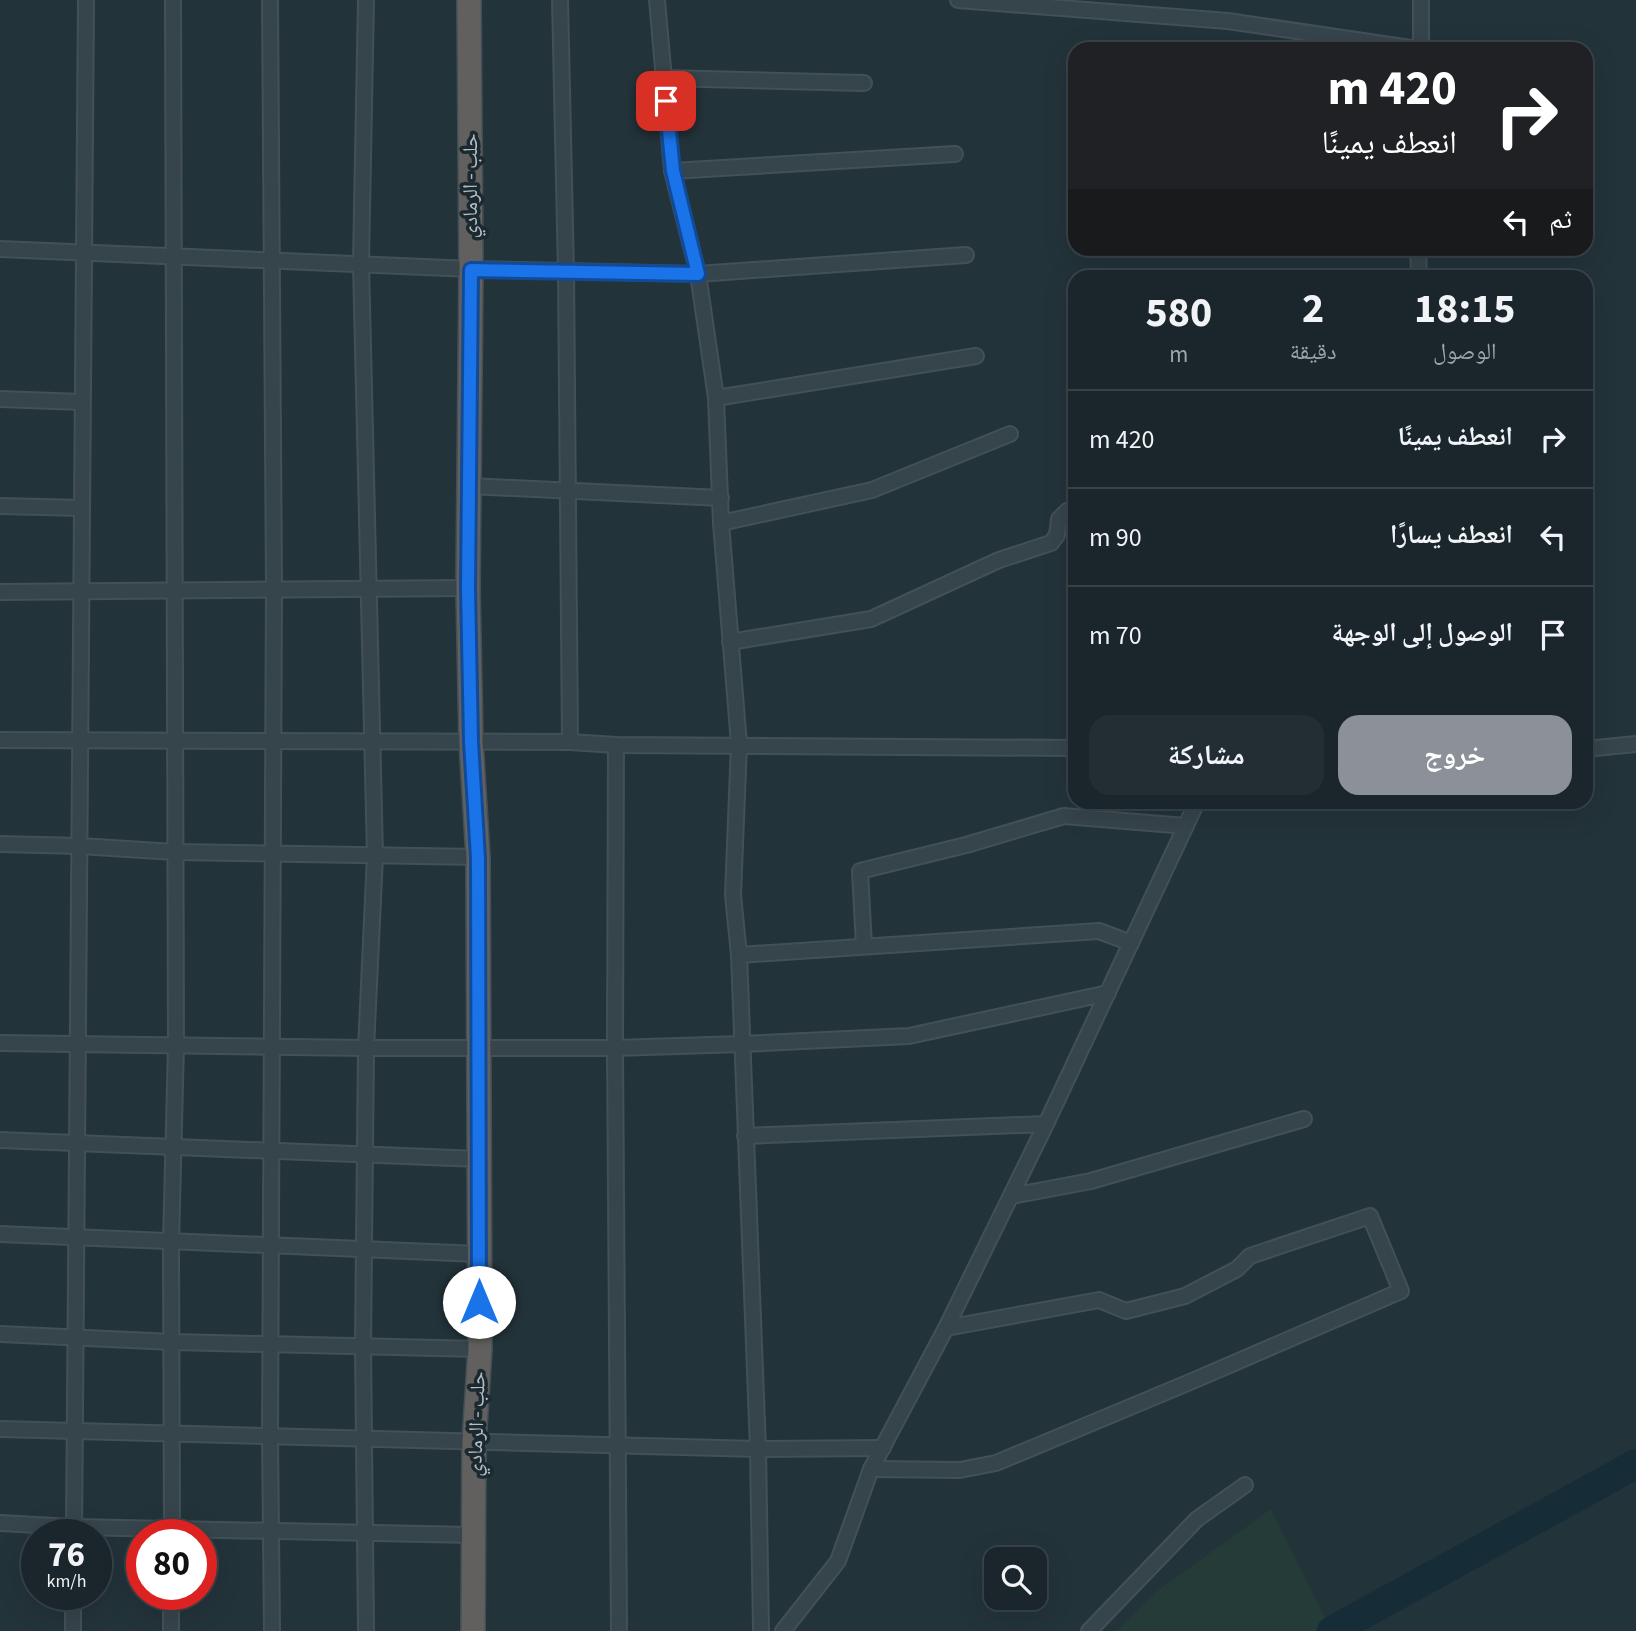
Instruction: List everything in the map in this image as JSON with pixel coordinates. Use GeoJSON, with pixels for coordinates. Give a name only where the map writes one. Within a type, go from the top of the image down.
{"type":"FeatureCollection","features":[{"type":"Feature","properties":{"kind":"highway","name":"حلب - الرمادي"},"geometry":{"type":"LineString","coordinates":[[469,0],[471,270],[468,588],[471,742],[478,858],[480,1349],[474,1442],[473,1631]]}},
{"type":"Feature","properties":{"kind":"street"},"geometry":{"type":"LineString","coordinates":[[74,1519],[86,0]]}},
{"type":"Feature","properties":{"kind":"street"},"geometry":{"type":"LineString","coordinates":[[172,1519],[171,1243],[176,1045],[173,0]]}},
{"type":"Feature","properties":{"kind":"street"},"geometry":{"type":"LineString","coordinates":[[270,0],[274,589],[270,1436],[272,1631]]}},
{"type":"Feature","properties":{"kind":"street"},"geometry":{"type":"LineString","coordinates":[[366,0],[361,263],[375,856],[366,1048],[363,1346],[366,1631]]}},
{"type":"Feature","properties":{"kind":"street"},"geometry":{"type":"LineString","coordinates":[[560,0],[566,272],[570,742]]}},
{"type":"Feature","properties":{"kind":"street"},"geometry":{"type":"LineString","coordinates":[[657,0],[673,171],[698,274],[716,398],[721,523],[739,744],[733,895],[739,955],[758,1449],[761,1631]]}},
{"type":"Feature","properties":{"kind":"street"},"geometry":{"type":"LineString","coordinates":[[958,0],[1228,21],[1371,42]]}},
{"type":"Feature","properties":{"kind":"street"},"geometry":{"type":"LineString","coordinates":[[1419,42],[1421,0]]}},
{"type":"Feature","properties":{"kind":"street"},"geometry":{"type":"LineString","coordinates":[[664,78],[864,83]]}},
{"type":"Feature","properties":{"kind":"street"},"geometry":{"type":"LineString","coordinates":[[673,171],[954,155]]}},
{"type":"Feature","properties":{"kind":"street"},"geometry":{"type":"LineString","coordinates":[[0,249],[471,270],[698,274],[966,255]]}},
{"type":"Feature","properties":{"kind":"street"},"geometry":{"type":"LineString","coordinates":[[716,398],[976,356]]}},
{"type":"Feature","properties":{"kind":"street"},"geometry":{"type":"LineString","coordinates":[[0,399],[82,402]]}},
{"type":"Feature","properties":{"kind":"street"},"geometry":{"type":"LineString","coordinates":[[721,523],[872,489],[1010,434]]}},
{"type":"Feature","properties":{"kind":"street"},"geometry":{"type":"LineString","coordinates":[[470,486],[721,498]]}},
{"type":"Feature","properties":{"kind":"street"},"geometry":{"type":"LineString","coordinates":[[0,506],[82,508]]}},
{"type":"Feature","properties":{"kind":"street"},"geometry":{"type":"LineString","coordinates":[[730,642],[871,619],[999,561],[1051,543],[1057,535],[1059,519],[1068,511]]}},
{"type":"Feature","properties":{"kind":"street"},"geometry":{"type":"LineString","coordinates":[[0,592],[468,588]]}},
{"type":"Feature","properties":{"kind":"street"},"geometry":{"type":"LineString","coordinates":[[0,740],[570,742],[615,745],[1068,748]]}},
{"type":"Feature","properties":{"kind":"street"},"geometry":{"type":"LineString","coordinates":[[1593,749],[1636,744]]}},
{"type":"Feature","properties":{"kind":"street"},"geometry":{"type":"LineString","coordinates":[[615,745],[620,1631]]}},
{"type":"Feature","properties":{"kind":"street"},"geometry":{"type":"LineString","coordinates":[[783,1631],[838,1561],[871,1469],[946,1328],[1011,1196],[1194,809]]}},
{"type":"Feature","properties":{"kind":"street"},"geometry":{"type":"LineString","coordinates":[[864,946],[860,871],[966,845],[1064,816],[1186,826]]}},
{"type":"Feature","properties":{"kind":"street"},"geometry":{"type":"LineString","coordinates":[[0,844],[175,852],[478,858]]}},
{"type":"Feature","properties":{"kind":"street"},"geometry":{"type":"LineString","coordinates":[[739,955],[1099,931],[1131,943]]}},
{"type":"Feature","properties":{"kind":"street"},"geometry":{"type":"LineString","coordinates":[[0,1043],[366,1048],[615,1048],[741,1044],[909,1036],[1108,993]]}},
{"type":"Feature","properties":{"kind":"street"},"geometry":{"type":"LineString","coordinates":[[1011,1196],[1091,1181],[1304,1119]]}},
{"type":"Feature","properties":{"kind":"street"},"geometry":{"type":"LineString","coordinates":[[745,1136],[1046,1124]]}},
{"type":"Feature","properties":{"kind":"street"},"geometry":{"type":"LineString","coordinates":[[0,1140],[479,1159]]}},
{"type":"Feature","properties":{"kind":"street"},"geometry":{"type":"LineString","coordinates":[[871,1469],[960,1470],[996,1463],[1401,1291],[1370,1216],[1250,1256],[1237,1269],[1185,1296],[1126,1311],[1099,1300],[946,1328]]}},
{"type":"Feature","properties":{"kind":"street"},"geometry":{"type":"LineString","coordinates":[[0,1234],[479,1254]]}},
{"type":"Feature","properties":{"kind":"street"},"geometry":{"type":"LineString","coordinates":[[0,1334],[173,1342],[480,1349]]}},
{"type":"Feature","properties":{"kind":"street"},"geometry":{"type":"LineString","coordinates":[[0,1429],[758,1449],[883,1448]]}},
{"type":"Feature","properties":{"kind":"street"},"geometry":{"type":"LineString","coordinates":[[1089,1631],[1197,1519],[1245,1485]]}},
{"type":"Feature","properties":{"kind":"street"},"geometry":{"type":"LineString","coordinates":[[0,1522],[21,1525]]}},
{"type":"Feature","properties":{"kind":"street"},"geometry":{"type":"LineString","coordinates":[[217,1532],[473,1535]]}},
{"type":"Feature","properties":{"kind":"street"},"geometry":{"type":"LineString","coordinates":[[73,1610],[73,1631]]}},
{"type":"Feature","properties":{"kind":"street"},"geometry":{"type":"LineString","coordinates":[[171,1610],[171,1631]]}},
{"type":"Feature","properties":{"kind":"green space"},"geometry":{"type":"Polygon","coordinates":[[[1271,1509],[1332,1631],[1117,1631],[1157,1591],[1271,1509]]]}},
{"type":"Feature","properties":{"kind":"waterway"},"geometry":{"type":"LineString","coordinates":[[1332,1631],[1636,1464]]}},
{"type":"Feature","properties":{"kind":"route"},"geometry":{"type":"LineString","coordinates":[[479,1302],[478,858],[471,742],[468,588],[471,270],[698,274],[673,171],[666,101]]}}]}
